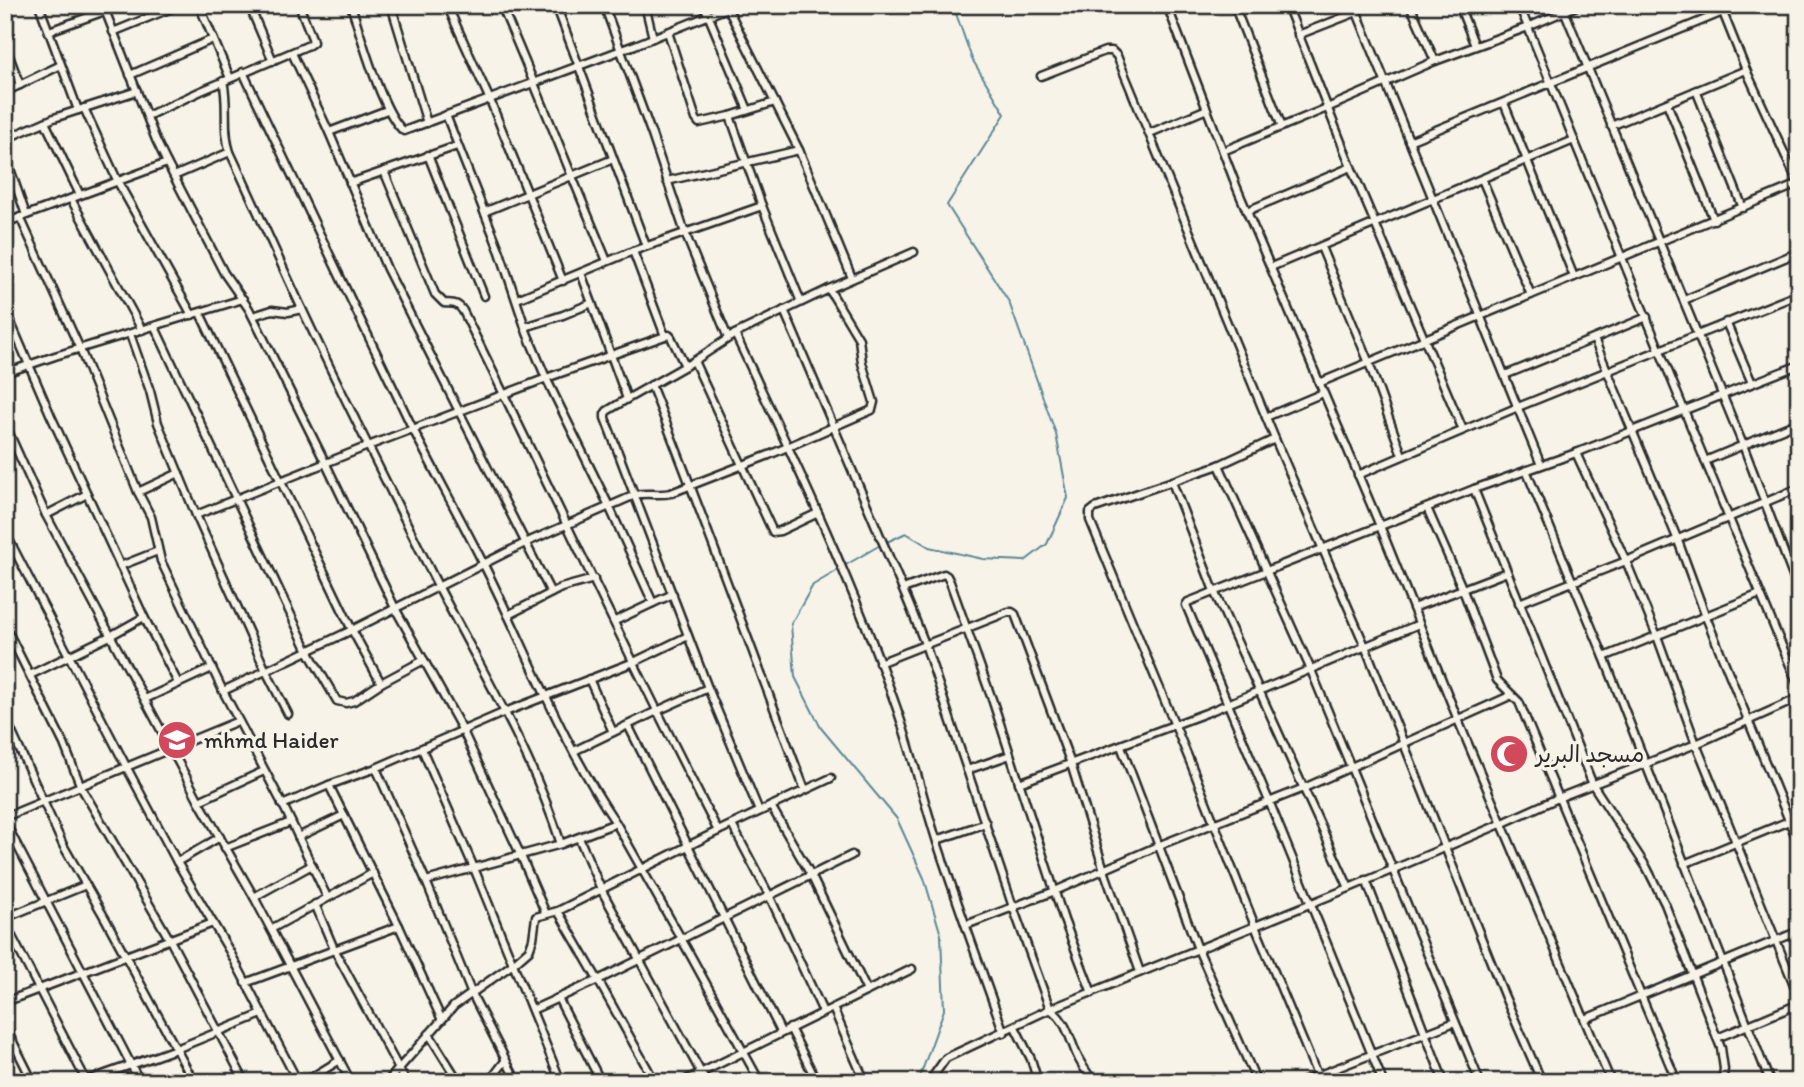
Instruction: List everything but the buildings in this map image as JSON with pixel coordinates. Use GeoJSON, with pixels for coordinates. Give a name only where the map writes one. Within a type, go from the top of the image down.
{"type":"FeatureCollection","features":[{"type":"Feature","properties":{"kind":"street"},"geometry":{"type":"LineString","coordinates":[[39,5],[81,109],[192,315]]}},
{"type":"Feature","properties":{"kind":"street"},"geometry":{"type":"LineString","coordinates":[[113,32],[179,5]]}},
{"type":"Feature","properties":{"kind":"street"},"geometry":{"type":"LineString","coordinates":[[199,5],[214,39],[227,80],[226,138],[230,152],[368,446],[541,787],[561,844]]}},
{"type":"Feature","properties":{"kind":"street"},"geometry":{"type":"LineString","coordinates":[[249,5],[273,61]]}},
{"type":"Feature","properties":{"kind":"street"},"geometry":{"type":"LineString","coordinates":[[146,116],[313,42],[299,5]]}},
{"type":"Feature","properties":{"kind":"street"},"geometry":{"type":"LineString","coordinates":[[351,5],[387,110],[404,131],[735,5]]}},
{"type":"Feature","properties":{"kind":"street"},"geometry":{"type":"LineString","coordinates":[[391,5],[426,123]]}},
{"type":"Feature","properties":{"kind":"street"},"geometry":{"type":"LineString","coordinates":[[447,5],[490,100],[563,281]]}},
{"type":"Feature","properties":{"kind":"street"},"geometry":{"type":"LineString","coordinates":[[501,5],[607,261]]}},
{"type":"Feature","properties":{"kind":"street"},"geometry":{"type":"LineString","coordinates":[[556,5],[646,246]]}},
{"type":"Feature","properties":{"kind":"street"},"geometry":{"type":"LineString","coordinates":[[604,5],[685,233],[728,338]]}},
{"type":"Feature","properties":{"kind":"street"},"geometry":{"type":"LineString","coordinates":[[645,5],[653,38]]}},
{"type":"Feature","properties":{"kind":"street"},"geometry":{"type":"LineString","coordinates":[[704,5],[748,110]]}},
{"type":"Feature","properties":{"kind":"street"},"geometry":{"type":"LineString","coordinates":[[1167,5],[1247,211],[1611,1082]]}},
{"type":"Feature","properties":{"kind":"street"},"geometry":{"type":"LineString","coordinates":[[1234,5],[1282,127]]}},
{"type":"Feature","properties":{"kind":"street"},"geometry":{"type":"LineString","coordinates":[[1287,5],[1351,167],[1464,429]]}},
{"type":"Feature","properties":{"kind":"street"},"geometry":{"type":"LineString","coordinates":[[1410,5],[1435,61]]}},
{"type":"Feature","properties":{"kind":"street"},"geometry":{"type":"LineString","coordinates":[[1459,5],[1475,46]]}},
{"type":"Feature","properties":{"kind":"street"},"geometry":{"type":"LineString","coordinates":[[1520,5],[1799,687]]}},
{"type":"Feature","properties":{"kind":"street"},"geometry":{"type":"LineString","coordinates":[[1223,150],[1435,61],[1528,27],[1563,8],[1579,5]]}},
{"type":"Feature","properties":{"kind":"street"},"geometry":{"type":"LineString","coordinates":[[727,7],[799,150],[852,278]]}},
{"type":"Feature","properties":{"kind":"street"},"geometry":{"type":"LineString","coordinates":[[49,31],[104,8],[167,163],[224,273],[253,316],[395,608],[463,731],[546,914]]}},
{"type":"Feature","properties":{"kind":"street"},"geometry":{"type":"LineString","coordinates":[[1563,8],[1743,445],[1799,592]]}},
{"type":"Feature","properties":{"kind":"street"},"geometry":{"type":"LineString","coordinates":[[1319,383],[1799,185],[1746,70],[1722,8],[1504,103],[1409,141]]}},
{"type":"Feature","properties":{"kind":"street"},"geometry":{"type":"LineString","coordinates":[[1298,35],[1355,9],[1541,464]]}},
{"type":"Feature","properties":{"kind":"street"},"geometry":{"type":"LineString","coordinates":[[668,32],[697,121],[702,123],[775,102]]}},
{"type":"Feature","properties":{"kind":"street"},"geometry":{"type":"LineString","coordinates":[[130,75],[214,39]]}},
{"type":"Feature","properties":{"kind":"street"},"geometry":{"type":"LineString","coordinates":[[5,45],[20,85]]}},
{"type":"Feature","properties":{"kind":"street"},"geometry":{"type":"LineString","coordinates":[[1041,76],[1105,51],[1115,52],[1275,439],[1365,646],[1504,995],[1542,1082]]}},
{"type":"Feature","properties":{"kind":"street"},"geometry":{"type":"LineString","coordinates":[[292,53],[387,269],[551,593]]}},
{"type":"Feature","properties":{"kind":"street"},"geometry":{"type":"LineString","coordinates":[[5,92],[61,65]]}},
{"type":"Feature","properties":{"kind":"street"},"geometry":{"type":"LineString","coordinates":[[1611,126],[1746,70]]}},
{"type":"Feature","properties":{"kind":"street"},"geometry":{"type":"LineString","coordinates":[[243,72],[332,262],[413,429],[483,564],[545,696],[760,1082]]}},
{"type":"Feature","properties":{"kind":"street"},"geometry":{"type":"LineString","coordinates":[[1696,90],[1743,208]]}},
{"type":"Feature","properties":{"kind":"street"},"geometry":{"type":"LineString","coordinates":[[5,138],[136,91]]}},
{"type":"Feature","properties":{"kind":"street"},"geometry":{"type":"LineString","coordinates":[[1504,103],[1574,277]]}},
{"type":"Feature","properties":{"kind":"street"},"geometry":{"type":"LineString","coordinates":[[1667,103],[1714,220]]}},
{"type":"Feature","properties":{"kind":"street"},"geometry":{"type":"LineString","coordinates":[[1150,133],[1207,109]]}},
{"type":"Feature","properties":{"kind":"street"},"geometry":{"type":"LineString","coordinates":[[329,132],[387,110]]}},
{"type":"Feature","properties":{"kind":"street"},"geometry":{"type":"LineString","coordinates":[[446,115],[546,378],[653,603]]}},
{"type":"Feature","properties":{"kind":"street"},"geometry":{"type":"LineString","coordinates":[[730,116],[801,302]]}},
{"type":"Feature","properties":{"kind":"street"},"geometry":{"type":"LineString","coordinates":[[45,122],[80,195]]}},
{"type":"Feature","properties":{"kind":"street"},"geometry":{"type":"LineString","coordinates":[[1271,267],[1574,140]]}},
{"type":"Feature","properties":{"kind":"street"},"geometry":{"type":"LineString","coordinates":[[350,183],[457,146]]}},
{"type":"Feature","properties":{"kind":"street"},"geometry":{"type":"LineString","coordinates":[[667,181],[799,150]]}},
{"type":"Feature","properties":{"kind":"street"},"geometry":{"type":"LineString","coordinates":[[174,176],[230,152]]}},
{"type":"Feature","properties":{"kind":"street"},"geometry":{"type":"LineString","coordinates":[[5,154],[23,216],[138,492],[151,517],[158,551],[223,691],[327,897]]}},
{"type":"Feature","properties":{"kind":"street"},"geometry":{"type":"LineString","coordinates":[[428,155],[484,296]]}},
{"type":"Feature","properties":{"kind":"street"},"geometry":{"type":"LineString","coordinates":[[484,212],[612,159]]}},
{"type":"Feature","properties":{"kind":"street"},"geometry":{"type":"LineString","coordinates":[[5,223],[167,163]]}},
{"type":"Feature","properties":{"kind":"street"},"geometry":{"type":"LineString","coordinates":[[1247,211],[1351,167]]}},
{"type":"Feature","properties":{"kind":"street"},"geometry":{"type":"LineString","coordinates":[[384,171],[435,294],[444,303],[459,305],[719,831]]}},
{"type":"Feature","properties":{"kind":"street"},"geometry":{"type":"LineString","coordinates":[[1482,179],[1531,295]]}},
{"type":"Feature","properties":{"kind":"street"},"geometry":{"type":"LineString","coordinates":[[71,199],[142,330]]}},
{"type":"Feature","properties":{"kind":"street"},"geometry":{"type":"LineString","coordinates":[[517,299],[632,251],[762,205]]}},
{"type":"Feature","properties":{"kind":"street"},"geometry":{"type":"LineString","coordinates":[[1321,247],[1369,363],[1402,455]]}},
{"type":"Feature","properties":{"kind":"street"},"geometry":{"type":"LineString","coordinates":[[632,251],[666,336]]}},
{"type":"Feature","properties":{"kind":"street"},"geometry":{"type":"LineString","coordinates":[[759,811],[708,688],[605,418],[607,411],[627,398],[694,361],[735,334],[852,278],[914,252]]}},
{"type":"Feature","properties":{"kind":"street"},"geometry":{"type":"LineString","coordinates":[[1684,300],[1799,252]]}},
{"type":"Feature","properties":{"kind":"street"},"geometry":{"type":"LineString","coordinates":[[581,273],[627,398]]}},
{"type":"Feature","properties":{"kind":"street"},"geometry":{"type":"LineString","coordinates":[[223,691],[352,631],[525,543],[609,506],[635,495],[667,494],[788,447],[872,410],[874,402],[862,363],[859,339],[829,289]]}},
{"type":"Feature","properties":{"kind":"street"},"geometry":{"type":"LineString","coordinates":[[1358,475],[1464,429],[1799,294]]}},
{"type":"Feature","properties":{"kind":"street"},"geometry":{"type":"LineString","coordinates":[[5,373],[243,299]]}},
{"type":"Feature","properties":{"kind":"street"},"geometry":{"type":"LineString","coordinates":[[525,327],[592,303]]}},
{"type":"Feature","properties":{"kind":"street"},"geometry":{"type":"LineString","coordinates":[[5,309],[120,566],[178,683]]}},
{"type":"Feature","properties":{"kind":"street"},"geometry":{"type":"LineString","coordinates":[[253,316],[272,310],[289,312],[302,309]]}},
{"type":"Feature","properties":{"kind":"street"},"geometry":{"type":"LineString","coordinates":[[784,310],[925,645],[1050,1009],[1059,1015],[1077,1056],[1094,1082]]}},
{"type":"Feature","properties":{"kind":"street"},"geometry":{"type":"LineString","coordinates":[[200,313],[352,631],[381,683]]}},
{"type":"Feature","properties":{"kind":"street"},"geometry":{"type":"LineString","coordinates":[[1505,375],[1647,317]]}},
{"type":"Feature","properties":{"kind":"street"},"geometry":{"type":"LineString","coordinates":[[1727,323],[1752,383]]}},
{"type":"Feature","properties":{"kind":"street"},"geometry":{"type":"LineString","coordinates":[[155,327],[308,651],[337,701],[354,701],[424,660]]}},
{"type":"Feature","properties":{"kind":"street"},"geometry":{"type":"LineString","coordinates":[[130,334],[158,423],[196,515],[288,714]]}},
{"type":"Feature","properties":{"kind":"street"},"geometry":{"type":"LineString","coordinates":[[735,334],[818,513],[880,663],[937,841],[1004,1032]]}},
{"type":"Feature","properties":{"kind":"street"},"geometry":{"type":"LineString","coordinates":[[196,515],[458,411],[669,335],[685,366]]}},
{"type":"Feature","properties":{"kind":"street"},"geometry":{"type":"LineString","coordinates":[[1594,339],[1677,538],[1706,617],[1799,845]]}},
{"type":"Feature","properties":{"kind":"street"},"geometry":{"type":"LineString","coordinates":[[694,361],[774,532],[818,513]]}},
{"type":"Feature","properties":{"kind":"street"},"geometry":{"type":"LineString","coordinates":[[1383,1082],[1269,801],[1186,608],[1188,601],[1799,365]]}},
{"type":"Feature","properties":{"kind":"street"},"geometry":{"type":"LineString","coordinates":[[651,385],[805,790]]}},
{"type":"Feature","properties":{"kind":"street"},"geometry":{"type":"LineString","coordinates":[[1266,416],[1324,393]]}},
{"type":"Feature","properties":{"kind":"street"},"geometry":{"type":"LineString","coordinates":[[1705,461],[1799,422]]}},
{"type":"Feature","properties":{"kind":"street"},"geometry":{"type":"LineString","coordinates":[[5,424],[46,515],[199,801],[254,897],[351,1082]]}},
{"type":"Feature","properties":{"kind":"street"},"geometry":{"type":"LineString","coordinates":[[1275,439],[1219,465],[1095,508],[1090,512],[1090,520],[1318,1079]]}},
{"type":"Feature","properties":{"kind":"street"},"geometry":{"type":"LineString","coordinates":[[1576,453],[1657,636],[1696,744],[1799,997]]}},
{"type":"Feature","properties":{"kind":"street"},"geometry":{"type":"LineString","coordinates":[[1219,465],[1311,670],[1480,1082]]}},
{"type":"Feature","properties":{"kind":"street"},"geometry":{"type":"LineString","coordinates":[[1526,470],[1604,657],[1770,1082]]}},
{"type":"Feature","properties":{"kind":"street"},"geometry":{"type":"LineString","coordinates":[[138,492],[179,472]]}},
{"type":"Feature","properties":{"kind":"street"},"geometry":{"type":"LineString","coordinates":[[1172,482],[1214,591],[1349,888]]}},
{"type":"Feature","properties":{"kind":"street"},"geometry":{"type":"LineString","coordinates":[[1519,603],[1799,488]]}},
{"type":"Feature","properties":{"kind":"street"},"geometry":{"type":"LineString","coordinates":[[1474,489],[1593,785],[1647,868],[1665,904],[1721,1048],[1724,1069],[1722,1082]]}},
{"type":"Feature","properties":{"kind":"street"},"geometry":{"type":"LineString","coordinates":[[46,515],[87,494]]}},
{"type":"Feature","properties":{"kind":"street"},"geometry":{"type":"LineString","coordinates":[[1427,508],[1463,590],[1497,680],[1519,702],[1676,1082]]}},
{"type":"Feature","properties":{"kind":"street"},"geometry":{"type":"LineString","coordinates":[[5,531],[177,862],[301,1082],[340,1060]]}},
{"type":"Feature","properties":{"kind":"street"},"geometry":{"type":"LineString","coordinates":[[120,566],[158,551]]}},
{"type":"Feature","properties":{"kind":"street"},"geometry":{"type":"LineString","coordinates":[[1413,607],[1507,572]]}},
{"type":"Feature","properties":{"kind":"street"},"geometry":{"type":"LineString","coordinates":[[903,589],[940,575],[947,576],[993,702],[1091,993]]}},
{"type":"Feature","properties":{"kind":"street"},"geometry":{"type":"LineString","coordinates":[[508,615],[551,593],[594,579]]}},
{"type":"Feature","properties":{"kind":"street"},"geometry":{"type":"LineString","coordinates":[[615,621],[673,594]]}},
{"type":"Feature","properties":{"kind":"street"},"geometry":{"type":"LineString","coordinates":[[1604,657],[1760,594]]}},
{"type":"Feature","properties":{"kind":"street"},"geometry":{"type":"LineString","coordinates":[[880,663],[1007,612],[1015,614],[1071,764],[1139,972]]}},
{"type":"Feature","properties":{"kind":"street"},"geometry":{"type":"LineString","coordinates":[[30,675],[144,617]]}},
{"type":"Feature","properties":{"kind":"street"},"geometry":{"type":"LineString","coordinates":[[1019,783],[1228,704],[1419,624]]}},
{"type":"Feature","properties":{"kind":"street"},"geometry":{"type":"LineString","coordinates":[[5,626],[64,744],[81,787],[170,940],[246,1082]]}},
{"type":"Feature","properties":{"kind":"street"},"geometry":{"type":"LineString","coordinates":[[282,805],[422,749],[505,712],[634,662],[688,636]]}},
{"type":"Feature","properties":{"kind":"street"},"geometry":{"type":"LineString","coordinates":[[145,699],[212,668]]}},
{"type":"Feature","properties":{"kind":"street"},"geometry":{"type":"LineString","coordinates":[[589,679],[613,732]]}},
{"type":"Feature","properties":{"kind":"street"},"geometry":{"type":"LineString","coordinates":[[574,751],[708,688]]}},
{"type":"Feature","properties":{"kind":"street"},"geometry":{"type":"LineString","coordinates":[[966,925],[1304,788],[1513,695]]}},
{"type":"Feature","properties":{"kind":"street"},"geometry":{"type":"LineString","coordinates":[[929,1082],[946,1058],[1050,1009],[1349,888],[1558,797],[1696,744],[1799,698]]}},
{"type":"Feature","properties":{"kind":"street"},"geometry":{"type":"LineString","coordinates":[[5,717],[63,845],[194,1082]]}},
{"type":"Feature","properties":{"kind":"street"},"geometry":{"type":"LineString","coordinates":[[140,1082],[5,820],[238,721]]}},
{"type":"Feature","properties":{"kind":"street"},"geometry":{"type":"LineString","coordinates":[[628,725],[781,1032]]}},
{"type":"Feature","properties":{"kind":"street"},"geometry":{"type":"LineString","coordinates":[[1121,746],[1198,948],[1257,1082]]}},
{"type":"Feature","properties":{"kind":"street"},"geometry":{"type":"LineString","coordinates":[[422,749],[561,1082]]}},
{"type":"Feature","properties":{"kind":"street"},"geometry":{"type":"LineString","coordinates":[[968,770],[1010,755]]}},
{"type":"Feature","properties":{"kind":"street"},"geometry":{"type":"LineString","coordinates":[[376,768],[471,992],[517,1082]]}},
{"type":"Feature","properties":{"kind":"street"},"geometry":{"type":"LineString","coordinates":[[199,801],[264,771]]}},
{"type":"Feature","properties":{"kind":"street"},"geometry":{"type":"LineString","coordinates":[[387,1082],[454,1006],[529,950],[536,917],[558,911],[831,778]]}},
{"type":"Feature","properties":{"kind":"street"},"geometry":{"type":"LineString","coordinates":[[329,785],[442,1018]]}},
{"type":"Feature","properties":{"kind":"street"},"geometry":{"type":"LineString","coordinates":[[771,806],[811,875],[867,991]]}},
{"type":"Feature","properties":{"kind":"street"},"geometry":{"type":"LineString","coordinates":[[298,837],[344,815]]}},
{"type":"Feature","properties":{"kind":"street"},"geometry":{"type":"LineString","coordinates":[[1684,864],[1799,817]]}},
{"type":"Feature","properties":{"kind":"street"},"geometry":{"type":"LineString","coordinates":[[225,848],[290,822]]}},
{"type":"Feature","properties":{"kind":"street"},"geometry":{"type":"LineString","coordinates":[[426,881],[561,844],[615,823]]}},
{"type":"Feature","properties":{"kind":"street"},"geometry":{"type":"LineString","coordinates":[[937,841],[985,823]]}},
{"type":"Feature","properties":{"kind":"street"},"geometry":{"type":"LineString","coordinates":[[732,825],[769,895],[823,1012]]}},
{"type":"Feature","properties":{"kind":"street"},"geometry":{"type":"LineString","coordinates":[[177,862],[220,837]]}},
{"type":"Feature","properties":{"kind":"street"},"geometry":{"type":"LineString","coordinates":[[579,838],[601,889],[706,1082]]}},
{"type":"Feature","properties":{"kind":"street"},"geometry":{"type":"LineString","coordinates":[[532,1010],[852,855]]}},
{"type":"Feature","properties":{"kind":"street"},"geometry":{"type":"LineString","coordinates":[[254,897],[312,865]]}},
{"type":"Feature","properties":{"kind":"street"},"geometry":{"type":"LineString","coordinates":[[271,929],[373,873]]}},
{"type":"Feature","properties":{"kind":"street"},"geometry":{"type":"LineString","coordinates":[[1366,880],[1444,1082]]}},
{"type":"Feature","properties":{"kind":"street"},"geometry":{"type":"LineString","coordinates":[[86,886],[5,920],[85,1081],[176,1049],[262,1014]]}},
{"type":"Feature","properties":{"kind":"street"},"geometry":{"type":"LineString","coordinates":[[315,904],[334,949],[406,1082]]}},
{"type":"Feature","properties":{"kind":"street"},"geometry":{"type":"LineString","coordinates":[[558,911],[655,1082]]}},
{"type":"Feature","properties":{"kind":"street"},"geometry":{"type":"LineString","coordinates":[[5,1002],[213,922]]}},
{"type":"Feature","properties":{"kind":"street"},"geometry":{"type":"LineString","coordinates":[[245,983],[399,926]]}},
{"type":"Feature","properties":{"kind":"street"},"geometry":{"type":"LineString","coordinates":[[1585,1019],[1799,931]]}},
{"type":"Feature","properties":{"kind":"street"},"geometry":{"type":"LineString","coordinates":[[682,1082],[912,969]]}},
{"type":"Feature","properties":{"kind":"street"},"geometry":{"type":"LineString","coordinates":[[558,998],[601,1082]]}},
{"type":"Feature","properties":{"kind":"street"},"geometry":{"type":"LineString","coordinates":[[1717,1038],[1799,1004]]}},
{"type":"Feature","properties":{"kind":"street"},"geometry":{"type":"LineString","coordinates":[[833,1008],[865,1082]]}},
{"type":"Feature","properties":{"kind":"street"},"geometry":{"type":"LineString","coordinates":[[1301,1082],[1318,1079],[1371,1054],[1455,1022]]}},
{"type":"Feature","properties":{"kind":"street"},"geometry":{"type":"LineString","coordinates":[[5,1026],[33,1082]]}},
{"type":"Feature","properties":{"kind":"street"},"geometry":{"type":"LineString","coordinates":[[1015,1027],[1031,1059],[1038,1082]]}},
{"type":"Feature","properties":{"kind":"street"},"geometry":{"type":"LineString","coordinates":[[790,1028],[817,1082]]}},
{"type":"Feature","properties":{"kind":"street"},"geometry":{"type":"LineString","coordinates":[[429,1034],[459,1082]]}},
{"type":"Feature","properties":{"kind":"street"},"geometry":{"type":"LineString","coordinates":[[489,1082],[505,1061]]}},
{"type":"Feature","properties":{"kind":"waterway"},"geometry":{"type":"LineString","coordinates":[[887,542],[906,533],[929,547],[983,559],[1025,561],[1047,544],[1068,498],[1056,434],[1009,302],[947,205],[1005,114],[972,59],[953,5]]}},
{"type":"Feature","properties":{"kind":"waterway"},"geometry":{"type":"LineString","coordinates":[[844,566],[882,544]]}},
{"type":"Feature","properties":{"kind":"waterway"},"geometry":{"type":"LineString","coordinates":[[840,569],[813,585],[791,624],[795,677],[821,728],[897,819],[924,878],[941,935],[944,1010],[918,1082]]}},
{"type":"Feature","properties":{"kind":"place","name":"mhmd Haider"},"geometry":{"type":"Point","coordinates":[177,740]}},
{"type":"Feature","properties":{"kind":"place","name":"مسجد البرير"},"geometry":{"type":"Point","coordinates":[1509,754]}}]}
